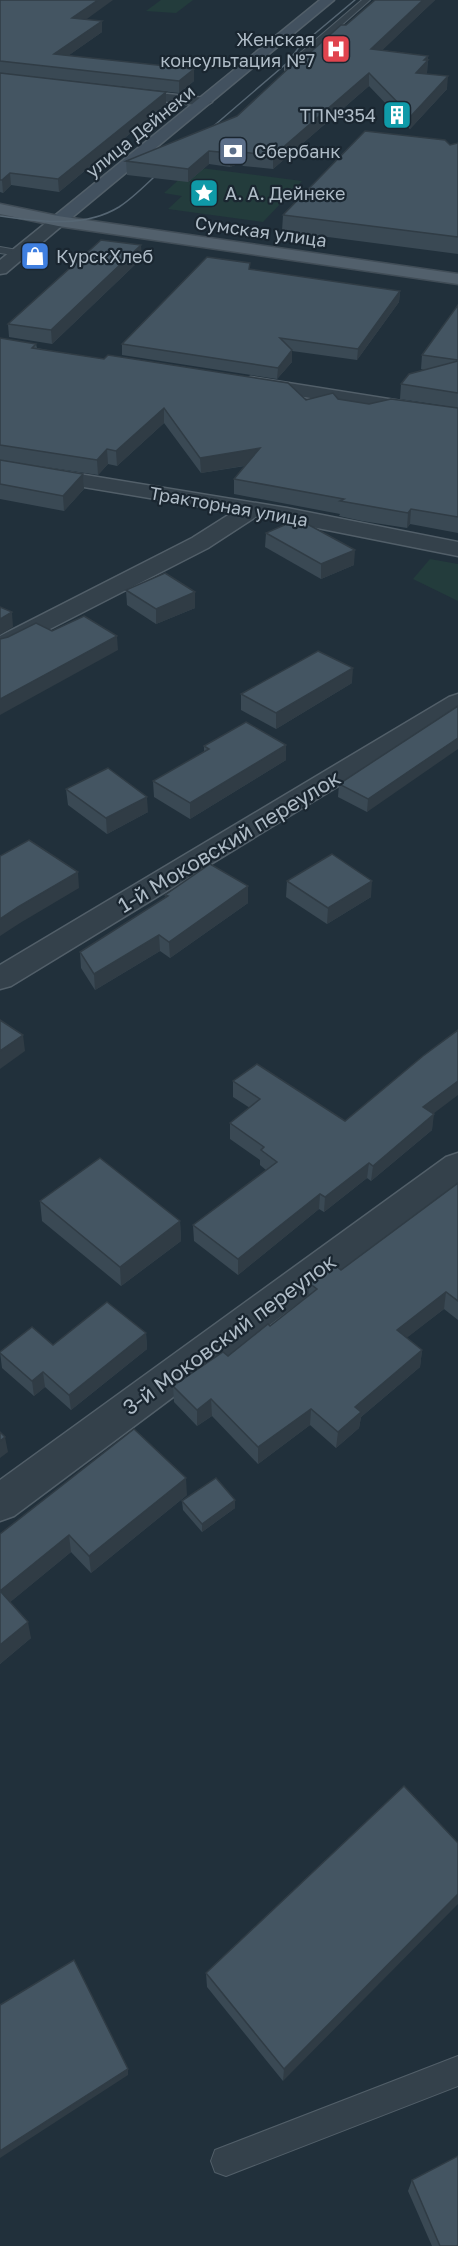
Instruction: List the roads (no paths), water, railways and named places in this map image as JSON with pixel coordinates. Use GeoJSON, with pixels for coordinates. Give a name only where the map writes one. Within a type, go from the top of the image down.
{"type":"FeatureCollection","features":[{"type":"Feature","properties":{"kind":"main road","name":"улица Дейнеки"},"geometry":{"type":"LineString","coordinates":[[58,221],[328,0]]}},
{"type":"Feature","properties":{"kind":"main road","name":"Сумская улица"},"geometry":{"type":"LineString","coordinates":[[0,209],[58,221],[458,279]]}},
{"type":"Feature","properties":{"kind":"main road","name":"Сумская улица"},"geometry":{"type":"LineString","coordinates":[[0,218],[58,221]]}},
{"type":"Feature","properties":{"kind":"street"},"geometry":{"type":"LineString","coordinates":[[106,91],[205,102]]}},
{"type":"Feature","properties":{"kind":"street"},"geometry":{"type":"LineString","coordinates":[[0,269],[58,221]]}},
{"type":"Feature","properties":{"kind":"street"},"geometry":{"type":"LineString","coordinates":[[236,381],[458,416]]}},
{"type":"Feature","properties":{"kind":"street","name":"Тракторная улица"},"geometry":{"type":"LineString","coordinates":[[0,467],[252,510],[458,549]]}},
{"type":"Feature","properties":{"kind":"street"},"geometry":{"type":"LineString","coordinates":[[0,645],[200,543],[252,510]]}},
{"type":"Feature","properties":{"kind":"street","name":"1-й Моковский переулок"},"geometry":{"type":"LineString","coordinates":[[0,979],[458,702]]}},
{"type":"Feature","properties":{"kind":"street","name":"3-й Моковский переулок"},"geometry":{"type":"LineString","coordinates":[[0,1503],[458,1166]]}},
{"type":"Feature","properties":{"kind":"lane"},"geometry":{"type":"LineString","coordinates":[[288,68],[366,0]]}},
{"type":"Feature","properties":{"kind":"lane"},"geometry":{"type":"LineString","coordinates":[[0,250],[20,253]]}},
{"type":"Feature","properties":{"kind":"lane"},"geometry":{"type":"LineString","coordinates":[[226,2161],[458,2071]]}},
{"type":"Feature","properties":{"kind":"tram line"},"geometry":{"type":"LineString","coordinates":[[202,136],[287,63],[300,46],[355,0]]}},
{"type":"Feature","properties":{"kind":"tram line"},"geometry":{"type":"LineString","coordinates":[[0,216],[61,222],[105,214],[119,207],[137,193],[165,167]]}},
{"type":"Feature","properties":{"kind":"place","name":"Женская консультация №7"},"geometry":{"type":"Point","coordinates":[336,49]}},
{"type":"Feature","properties":{"kind":"place","name":"ТП№354"},"geometry":{"type":"Point","coordinates":[397,115]}},
{"type":"Feature","properties":{"kind":"place","name":"Сбербанк"},"geometry":{"type":"Point","coordinates":[233,151]}},
{"type":"Feature","properties":{"kind":"place","name":"А. А. Дейнеке"},"geometry":{"type":"Point","coordinates":[204,193]}},
{"type":"Feature","properties":{"kind":"place","name":"КурскХлеб"},"geometry":{"type":"Point","coordinates":[35,256]}}]}
